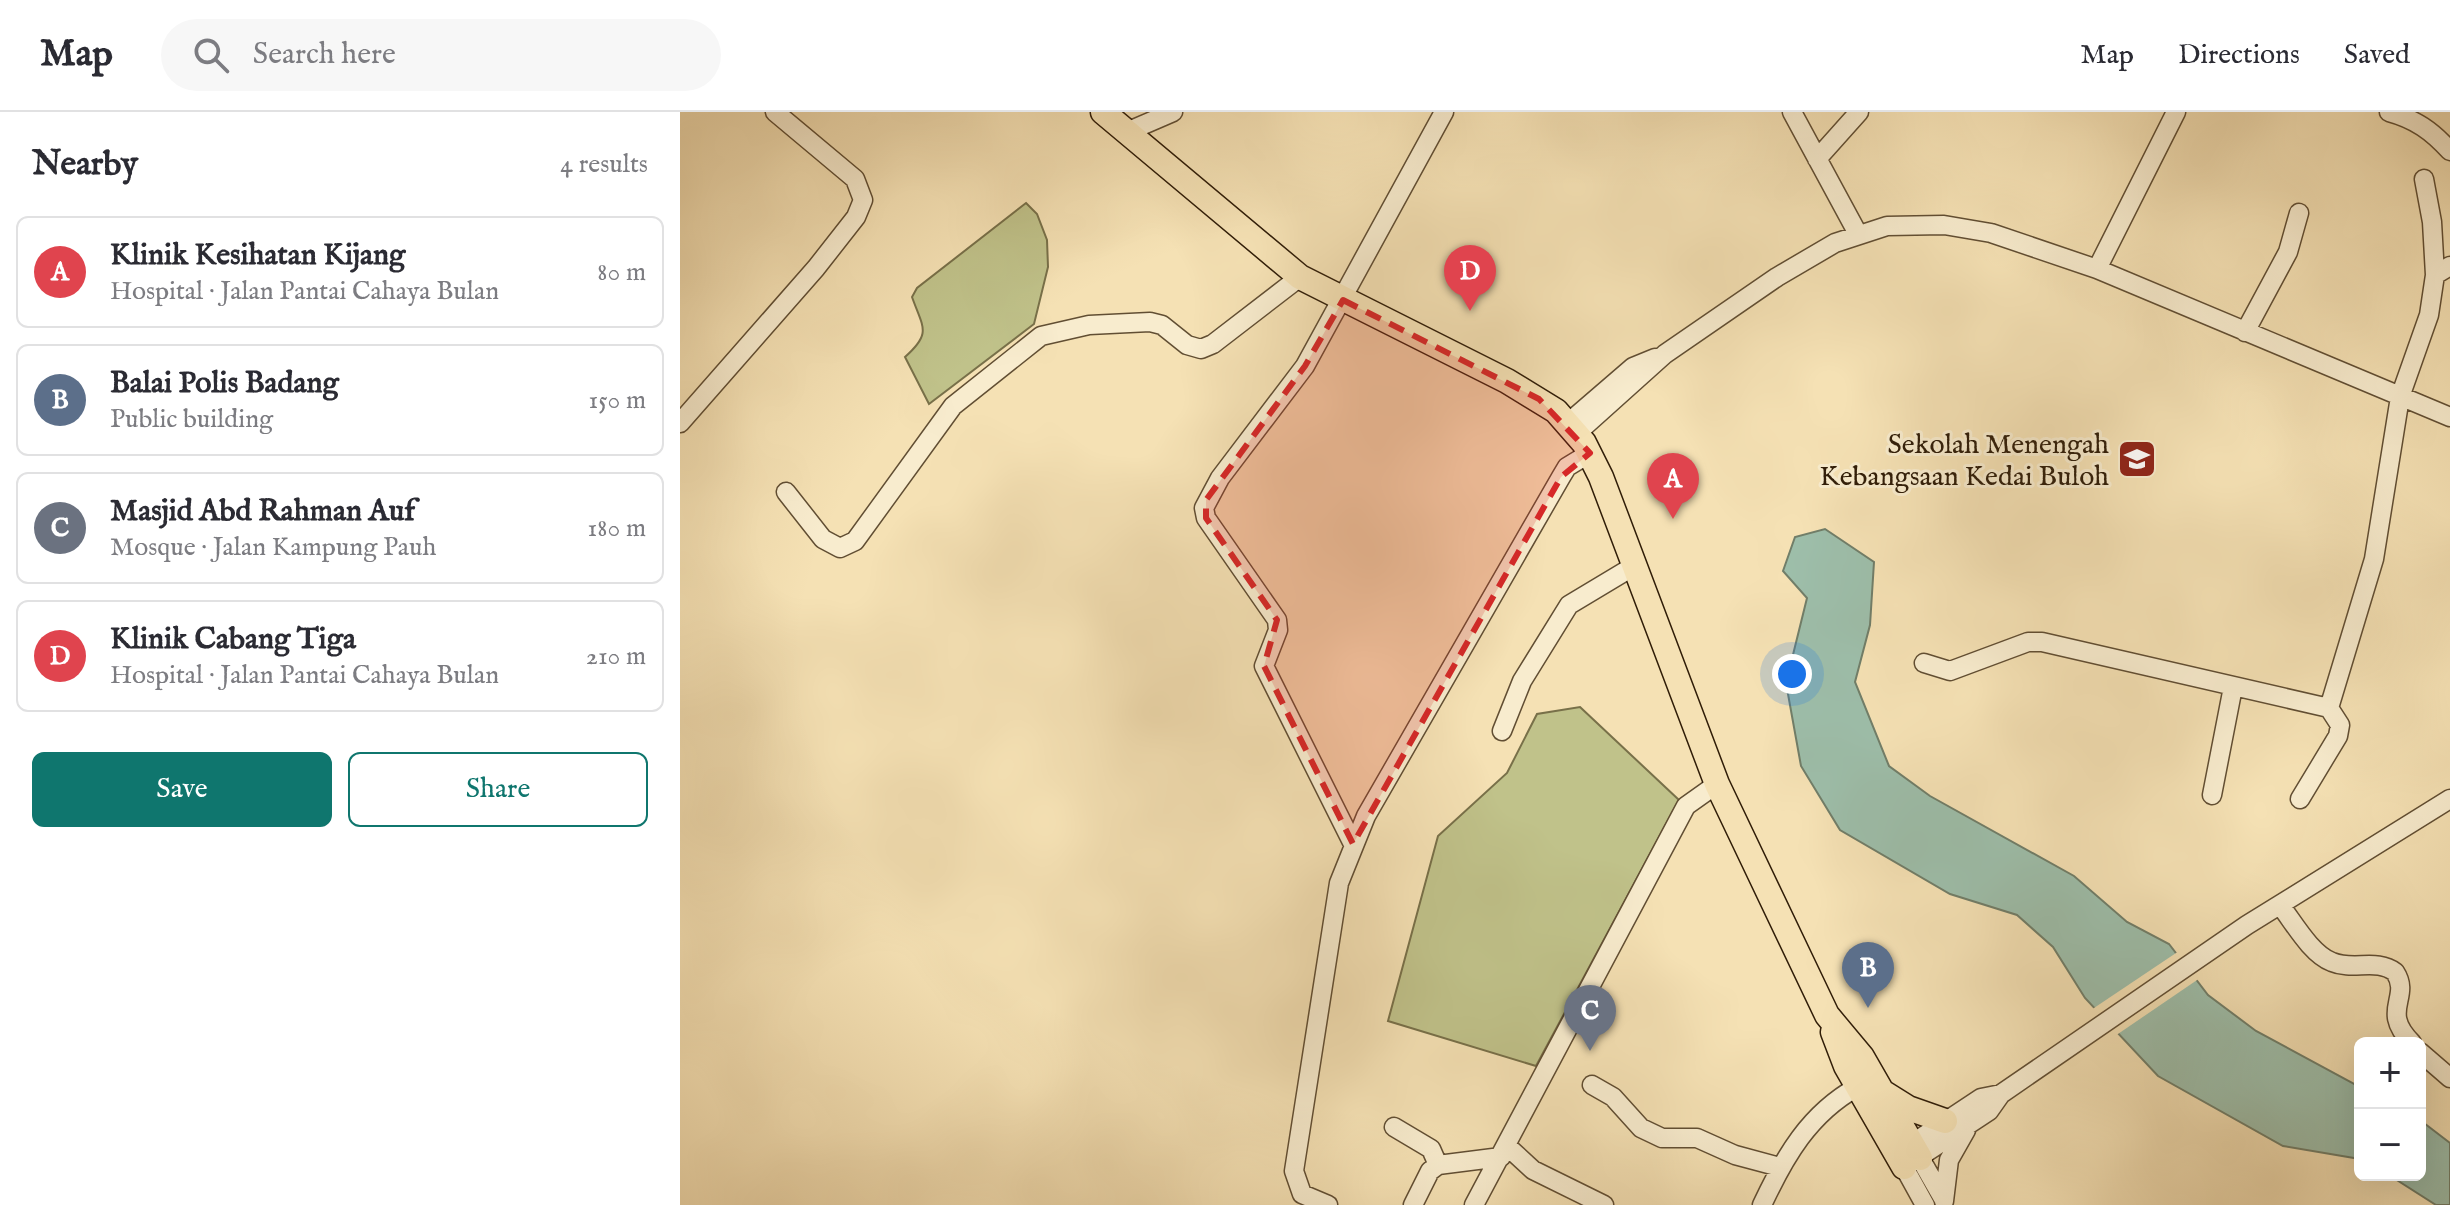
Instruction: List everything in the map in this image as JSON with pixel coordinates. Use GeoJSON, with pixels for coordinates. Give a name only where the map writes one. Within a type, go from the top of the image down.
{"type":"FeatureCollection","features":[{"type":"Feature","properties":{"kind":"main road"},"geometry":{"type":"LineString","coordinates":[[1103,112],[1300,277],[1539,399],[1579,436],[1634,566],[1717,784],[1832,1021],[1862,1057],[1868,1086],[1908,1156]]}},
{"type":"Feature","properties":{"kind":"main road"},"geometry":{"type":"LineString","coordinates":[[1868,1086],[1908,1108],[1945,1121]]}},
{"type":"Feature","properties":{"kind":"street"},"geometry":{"type":"LineString","coordinates":[[680,423],[816,268],[861,206],[862,192],[855,179],[775,112]]}},
{"type":"Feature","properties":{"kind":"street"},"geometry":{"type":"LineString","coordinates":[[1129,131],[1173,112]]}},
{"type":"Feature","properties":{"kind":"street"},"geometry":{"type":"LineString","coordinates":[[1353,844],[1264,666],[1278,630],[1277,620],[1206,518],[1204,508],[1220,478],[1305,366],[1444,112]]}},
{"type":"Feature","properties":{"kind":"street"},"geometry":{"type":"LineString","coordinates":[[1792,112],[1858,234]]}},
{"type":"Feature","properties":{"kind":"street"},"geometry":{"type":"LineString","coordinates":[[1817,159],[1859,112]]}},
{"type":"Feature","properties":{"kind":"street"},"geometry":{"type":"LineString","coordinates":[[2097,269],[2176,112]]}},
{"type":"Feature","properties":{"kind":"street"},"geometry":{"type":"LineString","coordinates":[[2389,112],[2408,117],[2434,133],[2450,151]]}},
{"type":"Feature","properties":{"kind":"street"},"geometry":{"type":"LineString","coordinates":[[2329,708],[2374,559],[2400,397],[2442,270],[2424,179]]}},
{"type":"Feature","properties":{"kind":"street"},"geometry":{"type":"LineString","coordinates":[[2245,332],[2288,252],[2299,213]]}},
{"type":"Feature","properties":{"kind":"street"},"geometry":{"type":"LineString","coordinates":[[1328,1205],[1302,1194],[1294,1171],[1339,883],[1353,844],[1561,477],[1576,460],[1579,436],[1665,354],[1777,277],[1835,243],[1887,226],[1944,225],[1991,233],[2097,269],[2450,417]]}},
{"type":"Feature","properties":{"kind":"street"},"geometry":{"type":"LineString","coordinates":[[786,492],[823,539],[840,548],[855,541],[953,406],[1041,336],[1089,325],[1150,322],[1162,325],[1187,345],[1201,349],[1213,344],[1300,277]]}},
{"type":"Feature","properties":{"kind":"street"},"geometry":{"type":"LineString","coordinates":[[1502,731],[1522,681],[1569,605],[1634,566]]}},
{"type":"Feature","properties":{"kind":"street"},"geometry":{"type":"LineString","coordinates":[[1924,663],[1950,671],[2035,642],[2329,708],[2340,725],[2338,736],[2300,799]]}},
{"type":"Feature","properties":{"kind":"street"},"geometry":{"type":"LineString","coordinates":[[2212,795],[2233,687]]}},
{"type":"Feature","properties":{"kind":"street"},"geometry":{"type":"LineString","coordinates":[[1474,1205],[1682,813],[1697,795],[1717,784]]}},
{"type":"Feature","properties":{"kind":"street"},"geometry":{"type":"LineString","coordinates":[[1908,1156],[1970,1124],[1989,1111],[2001,1094],[2247,925],[2450,799]]}},
{"type":"Feature","properties":{"kind":"street"},"geometry":{"type":"LineString","coordinates":[[2280,905],[2327,960],[2345,966],[2381,965],[2395,972],[2401,991],[2396,1002],[2397,1024],[2407,1037]]}},
{"type":"Feature","properties":{"kind":"street"},"geometry":{"type":"LineString","coordinates":[[2426,1057],[2450,1078]]}},
{"type":"Feature","properties":{"kind":"street"},"geometry":{"type":"LineString","coordinates":[[1592,1085],[1613,1097],[1641,1128],[1662,1138],[1697,1138],[1735,1155],[1780,1167]]}},
{"type":"Feature","properties":{"kind":"street"},"geometry":{"type":"LineString","coordinates":[[1762,1205],[1780,1167],[1813,1120],[1868,1086]]}},
{"type":"Feature","properties":{"kind":"street"},"geometry":{"type":"LineString","coordinates":[[1908,1156],[1945,1121],[1981,1098],[2001,1094]]}},
{"type":"Feature","properties":{"kind":"street"},"geometry":{"type":"LineString","coordinates":[[1946,1203],[1949,1160],[1970,1124]]}},
{"type":"Feature","properties":{"kind":"street"},"geometry":{"type":"LineString","coordinates":[[1394,1127],[1431,1149],[1438,1165]]}},
{"type":"Feature","properties":{"kind":"street"},"geometry":{"type":"LineString","coordinates":[[1413,1205],[1430,1171],[1438,1165],[1504,1152],[1604,1205]]}},
{"type":"Feature","properties":{"kind":"street"},"geometry":{"type":"LineString","coordinates":[[1908,1156],[1946,1203]]}},
{"type":"Feature","properties":{"kind":"street"},"geometry":{"type":"LineString","coordinates":[[1908,1156],[1925,1205]]}},
{"type":"Feature","properties":{"kind":"highlighted area"},"geometry":{"type":"Polygon","coordinates":[[[1343,300],[1539,399],[1590,453],[1561,477],[1353,844],[1264,666],[1277,620],[1206,518],[1206,500],[1305,366],[1343,300]]]}},
{"type":"Feature","properties":{"kind":"green space"},"geometry":{"type":"Polygon","coordinates":[[[1026,203],[1037,214],[1047,240],[1048,267],[1034,324],[929,404],[905,357],[919,342],[923,330],[912,297],[917,288],[1026,203]]]}},
{"type":"Feature","properties":{"kind":"green space"},"geometry":{"type":"Polygon","coordinates":[[[1580,707],[1679,800],[1536,1066],[1388,1021],[1438,836],[1507,773],[1537,714],[1580,707]]]}},
{"type":"Feature","properties":{"kind":"shaded area"},"geometry":{"type":"Polygon","coordinates":[[[1825,529],[1874,562],[1870,625],[1855,682],[1889,766],[1930,796],[2074,876],[2127,922],[2169,944],[2208,995],[2256,1031],[2354,1084],[2354,1158],[2283,1146],[2158,1076],[2085,998],[2053,947],[2017,915],[1950,894],[1840,830],[1801,766],[1786,683],[1807,598],[1783,571],[1795,537],[1825,529]]]}},
{"type":"Feature","properties":{"kind":"shaded area"},"geometry":{"type":"Polygon","coordinates":[[[2426,1125],[2450,1143],[2450,1205],[2436,1205],[2398,1181],[2426,1181],[2426,1125]]]}},
{"type":"Feature","properties":{"kind":"pier"},"geometry":{"type":"Polygon","coordinates":[[[2179,951],[2200,978],[2115,1036],[2091,1010],[2179,951]]]}},
{"type":"Feature","properties":{"kind":"place","name":"Klinik Cabang Tiga"},"geometry":{"type":"Point","coordinates":[1470,311]}},
{"type":"Feature","properties":{"kind":"place","name":"Sekolah Menengah Kebangsaan Kedai Buloh"},"geometry":{"type":"Point","coordinates":[2137,459]}},
{"type":"Feature","properties":{"kind":"place","name":"Klinik Kesihatan Kijang"},"geometry":{"type":"Point","coordinates":[1673,519]}},
{"type":"Feature","properties":{"kind":"place","name":"Balai Polis Badang"},"geometry":{"type":"Point","coordinates":[1868,1008]}},
{"type":"Feature","properties":{"kind":"place","name":"Masjid Abd Rahman Auf"},"geometry":{"type":"Point","coordinates":[1590,1051]}}]}
